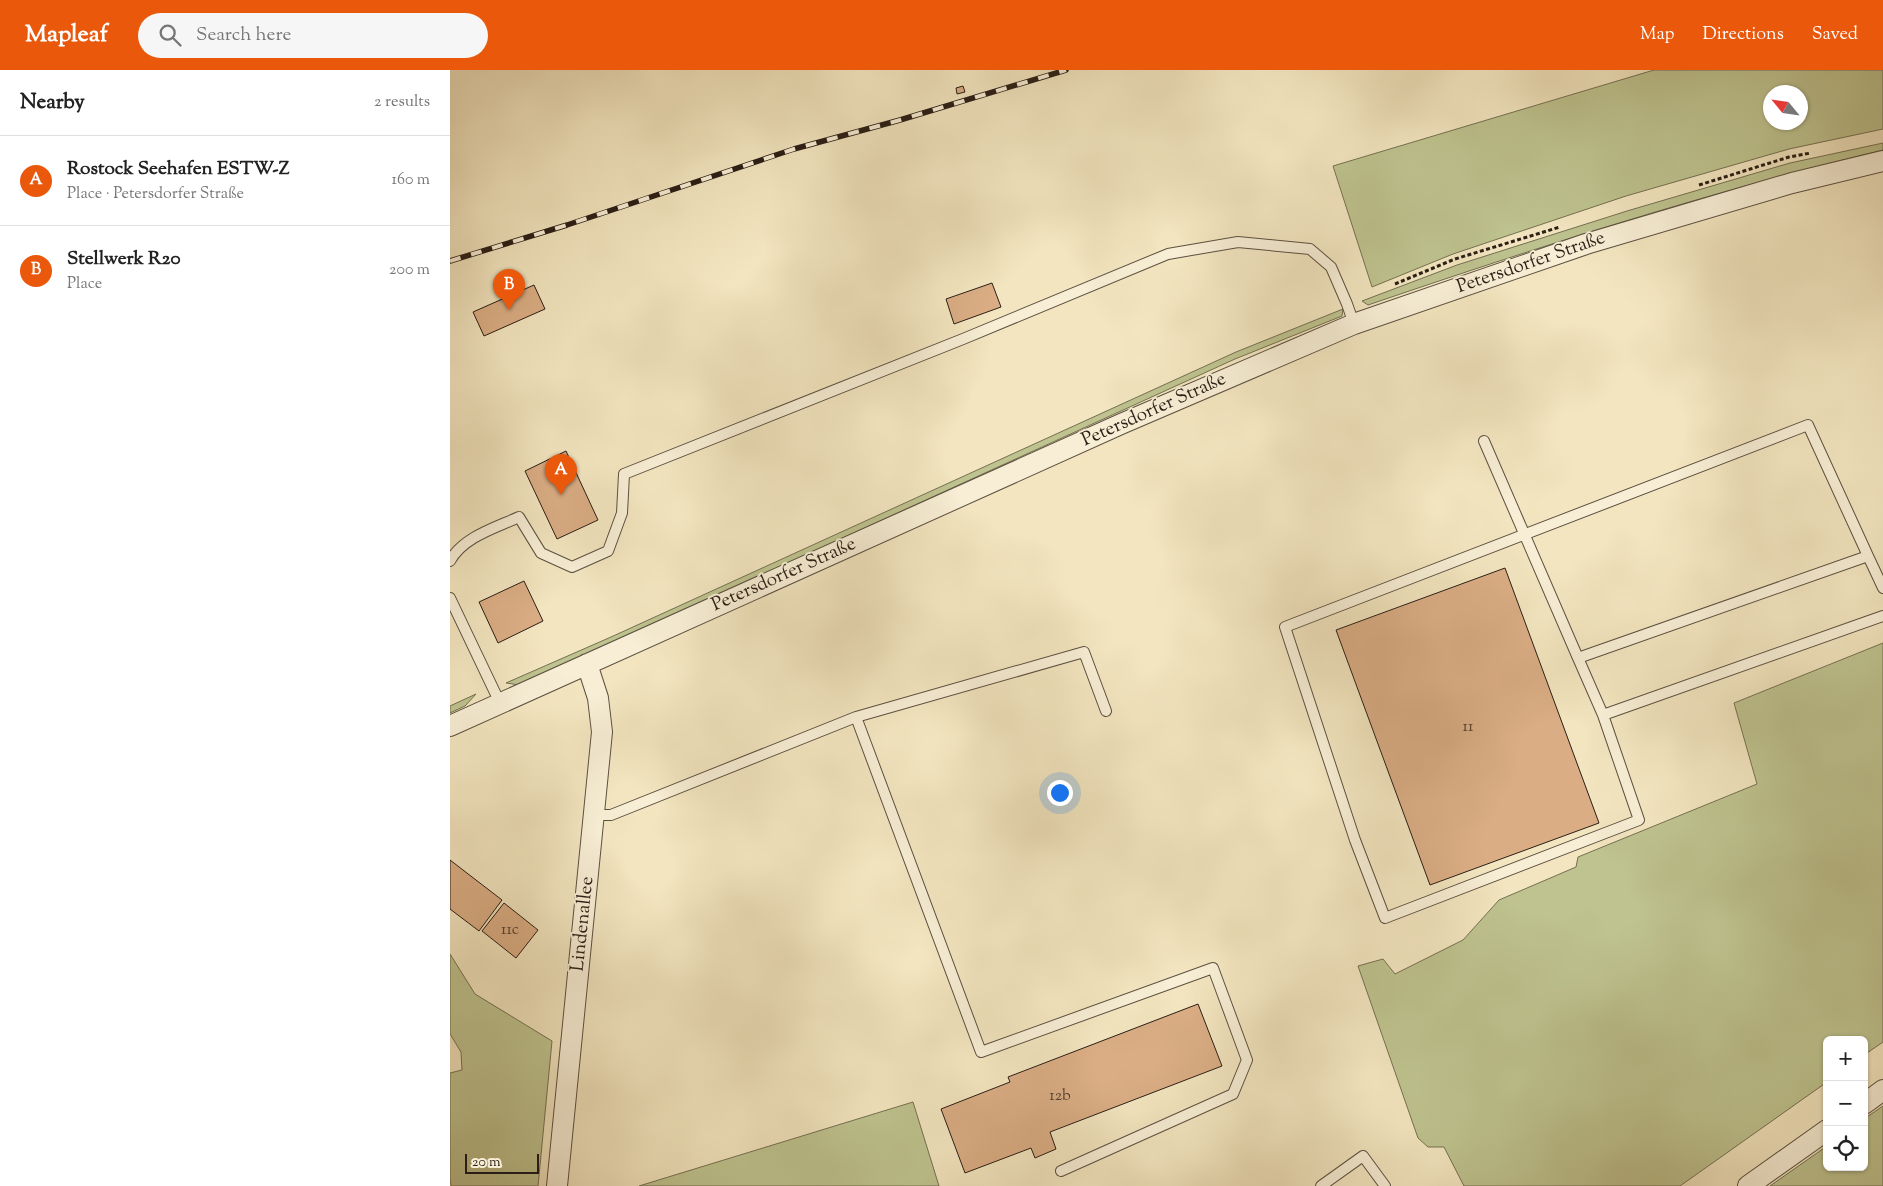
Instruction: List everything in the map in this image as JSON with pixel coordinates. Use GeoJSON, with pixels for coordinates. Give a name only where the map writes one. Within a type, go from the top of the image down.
{"type":"FeatureCollection","features":[{"type":"Feature","properties":{"kind":"street","name":"Petersdorfer Straße"},"geometry":{"type":"LineString","coordinates":[[450,726],[1121,424],[1354,324],[1586,244],[1792,183],[1883,161]]}},
{"type":"Feature","properties":{"kind":"street","name":"Lindenallee"},"geometry":{"type":"LineString","coordinates":[[557,1186],[602,732],[598,698],[587,664]]}},
{"type":"Feature","properties":{"kind":"street"},"geometry":{"type":"LineString","coordinates":[[1868,1101],[1883,1090]]}},
{"type":"Feature","properties":{"kind":"street"},"geometry":{"type":"LineString","coordinates":[[1756,1184],[1823,1133]]}},
{"type":"Feature","properties":{"kind":"lane"},"geometry":{"type":"LineString","coordinates":[[450,561],[456,551],[472,539],[519,517],[541,552],[572,567],[608,551],[622,513],[624,474],[963,339],[1168,254],[1238,242],[1310,249],[1331,267],[1348,304],[1354,324]]}},
{"type":"Feature","properties":{"kind":"lane"},"geometry":{"type":"LineString","coordinates":[[1484,441],[1525,535],[1578,658],[1603,715],[1639,820],[1385,918],[1356,840],[1284,627],[1525,535],[1808,425],[1883,588]]}},
{"type":"Feature","properties":{"kind":"lane"},"geometry":{"type":"LineString","coordinates":[[1578,658],[1868,556]]}},
{"type":"Feature","properties":{"kind":"lane"},"geometry":{"type":"LineString","coordinates":[[450,598],[500,703]]}},
{"type":"Feature","properties":{"kind":"lane"},"geometry":{"type":"LineString","coordinates":[[1603,715],[1883,616]]}},
{"type":"Feature","properties":{"kind":"lane"},"geometry":{"type":"LineString","coordinates":[[594,815],[611,815],[856,717],[1084,652],[1106,711]]}},
{"type":"Feature","properties":{"kind":"lane"},"geometry":{"type":"LineString","coordinates":[[856,717],[981,1052],[1213,968],[1247,1060],[1234,1094],[1061,1172]]}},
{"type":"Feature","properties":{"kind":"lane"},"geometry":{"type":"LineString","coordinates":[[1321,1186],[1363,1156],[1385,1186]]}},
{"type":"Feature","properties":{"kind":"green space"},"geometry":{"type":"Polygon","coordinates":[[[1654,70],[1883,70],[1883,129],[1789,149],[1626,196],[1453,254],[1372,287],[1333,166],[1654,70]]]}},
{"type":"Feature","properties":{"kind":"green space"},"geometry":{"type":"Polygon","coordinates":[[[1883,143],[1883,150],[1688,202],[1496,262],[1368,305],[1362,301],[1457,265],[1627,211],[1790,163],[1883,143]]]}},
{"type":"Feature","properties":{"kind":"green space"},"geometry":{"type":"Polygon","coordinates":[[[1343,309],[1342,316],[1235,359],[520,685],[506,683],[1236,352],[1343,309]]]}},
{"type":"Feature","properties":{"kind":"green space"},"geometry":{"type":"Polygon","coordinates":[[[1883,643],[1883,1042],[1868,1052],[1868,1036],[1823,1036],[1823,1085],[1680,1186],[1464,1186],[1444,1147],[1428,1147],[1418,1138],[1358,966],[1383,959],[1395,974],[1463,940],[1499,900],[1576,867],[1578,857],[1757,784],[1734,703],[1883,643]]]}},
{"type":"Feature","properties":{"kind":"green space"},"geometry":{"type":"Polygon","coordinates":[[[476,694],[465,706],[450,713],[450,706],[476,694]]]}},
{"type":"Feature","properties":{"kind":"green space"},"geometry":{"type":"Polygon","coordinates":[[[450,954],[475,994],[552,1041],[538,1186],[451,1186],[450,1073],[462,1070],[461,1052],[450,1034],[450,954]]]}},
{"type":"Feature","properties":{"kind":"green space"},"geometry":{"type":"Polygon","coordinates":[[[913,1102],[939,1186],[639,1186],[913,1102]]]}},
{"type":"Feature","properties":{"kind":"green space"},"geometry":{"type":"Polygon","coordinates":[[[1883,1106],[1883,1186],[1770,1186],[1823,1149],[1823,1171],[1868,1171],[1868,1116],[1883,1106]]]}},
{"type":"Feature","properties":{"kind":"building"},"geometry":{"type":"Polygon","coordinates":[[[963,86],[965,92],[957,94],[956,88],[963,86]]]}},
{"type":"Feature","properties":{"kind":"building"},"geometry":{"type":"Polygon","coordinates":[[[992,283],[1001,307],[954,324],[946,299],[992,283]]]}},
{"type":"Feature","properties":{"kind":"building"},"geometry":{"type":"Polygon","coordinates":[[[534,285],[545,309],[484,336],[473,312],[534,285]]]}},
{"type":"Feature","properties":{"kind":"building"},"geometry":{"type":"Polygon","coordinates":[[[566,451],[598,520],[557,539],[525,471],[566,451]]]}},
{"type":"Feature","properties":{"kind":"building"},"geometry":{"type":"Polygon","coordinates":[[[1505,568],[1599,823],[1430,885],[1336,630],[1505,568]]]}},
{"type":"Feature","properties":{"kind":"building"},"geometry":{"type":"Polygon","coordinates":[[[524,581],[543,621],[498,643],[479,602],[524,581]]]}},
{"type":"Feature","properties":{"kind":"building"},"geometry":{"type":"Polygon","coordinates":[[[450,860],[502,900],[479,931],[450,909],[450,860]]]}},
{"type":"Feature","properties":{"kind":"building"},"geometry":{"type":"Polygon","coordinates":[[[504,903],[538,930],[516,958],[482,931],[504,903]]]}},
{"type":"Feature","properties":{"kind":"building"},"geometry":{"type":"Polygon","coordinates":[[[1198,1004],[1222,1066],[1050,1132],[1056,1149],[1035,1158],[1031,1148],[965,1173],[941,1109],[1010,1082],[1008,1077],[1198,1004]]]}},
{"type":"Feature","properties":{"kind":"railway"},"geometry":{"type":"LineString","coordinates":[[450,261],[567,225],[794,149],[900,120],[1066,70]]}},
{"type":"Feature","properties":{"kind":"place","name":"Stellwerk R20"},"geometry":{"type":"Point","coordinates":[509,310]}},
{"type":"Feature","properties":{"kind":"place","name":"Rostock Seehafen ESTW-Z"},"geometry":{"type":"Point","coordinates":[561,495]}}]}
